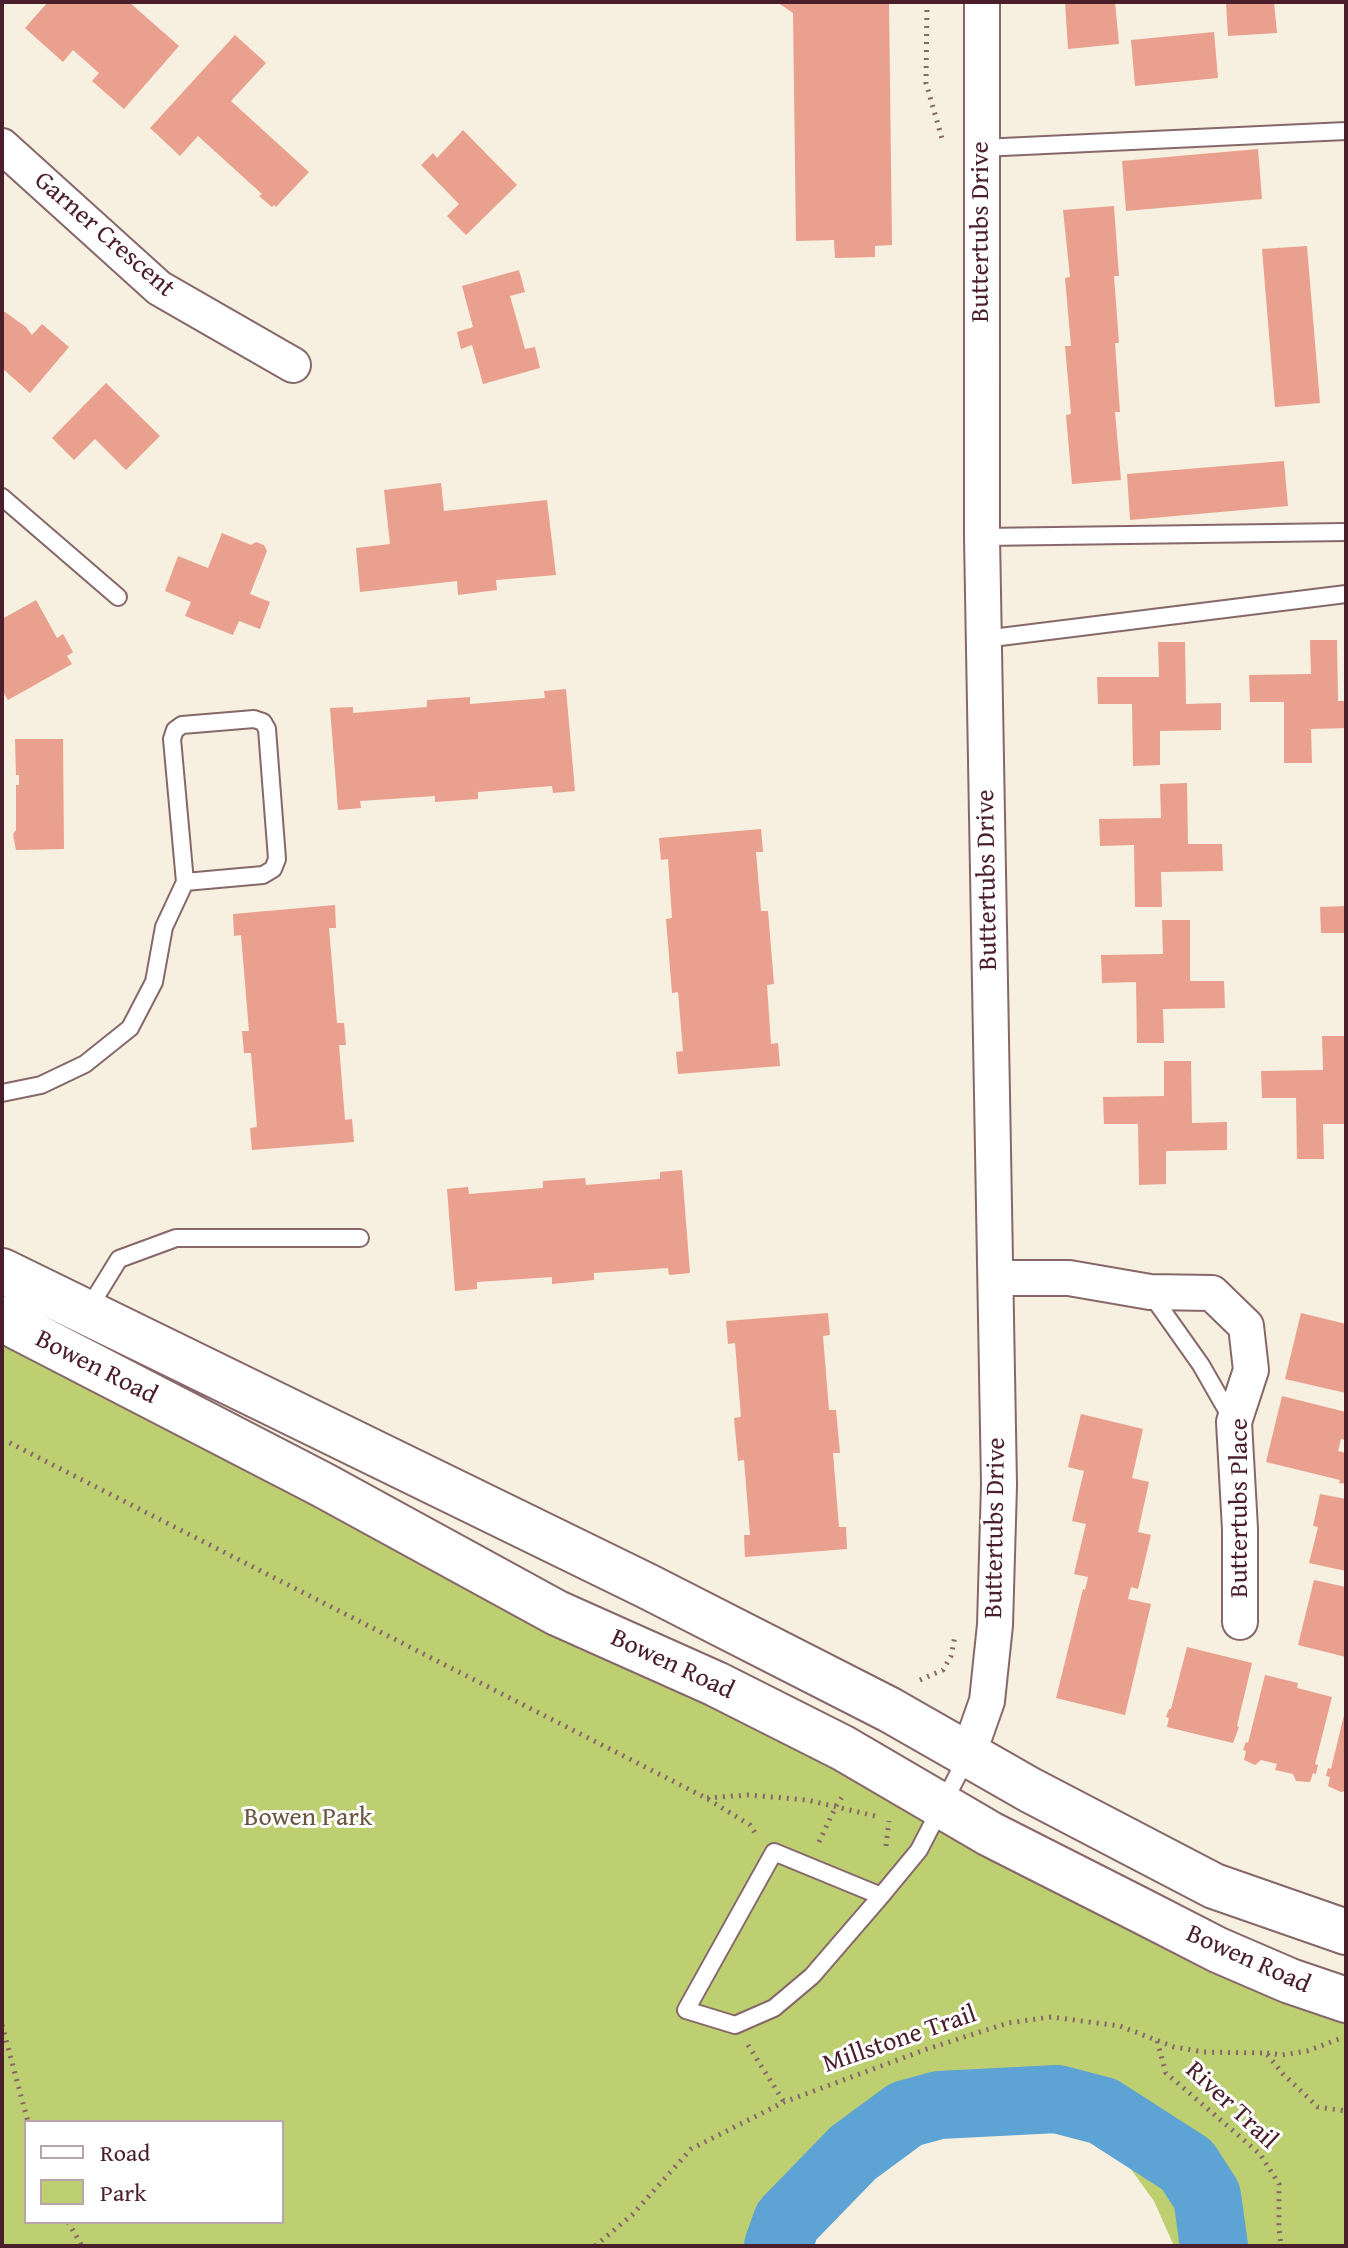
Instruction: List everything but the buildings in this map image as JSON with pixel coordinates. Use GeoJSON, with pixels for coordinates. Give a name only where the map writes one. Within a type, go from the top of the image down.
{"type":"FeatureCollection","features":[{"type":"Feature","properties":{"kind":"main road","name":"Bowen Road"},"geometry":{"type":"LineString","coordinates":[[2,1271],[75,1332],[323,1485],[557,1613],[716,1684],[843,1748],[990,1834],[1218,1950],[1290,1981],[1346,2000]]}},
{"type":"Feature","properties":{"kind":"main road","name":"Bowen Road"},"geometry":{"type":"LineString","coordinates":[[2,1319],[75,1332],[647,1586],[890,1710],[1030,1790],[1214,1886],[1346,1932]]}},
{"type":"Feature","properties":{"kind":"street","name":"Buttertubs Drive"},"geometry":{"type":"LineString","coordinates":[[968,1755],[987,1701],[995,1625],[999,1485],[982,537],[982,2]]}},
{"type":"Feature","properties":{"kind":"street","name":"Garner Crescent"},"geometry":{"type":"LineString","coordinates":[[2,146],[159,288],[293,365]]}},
{"type":"Feature","properties":{"kind":"street","name":"Buttertubs Place"},"geometry":{"type":"LineString","coordinates":[[996,1278],[1069,1278],[1150,1292],[1212,1293],[1246,1326],[1251,1370],[1234,1422],[1240,1529],[1240,1622]]}},
{"type":"Feature","properties":{"kind":"lane"},"geometry":{"type":"LineString","coordinates":[[981,148],[1346,131]]}},
{"type":"Feature","properties":{"kind":"lane"},"geometry":{"type":"LineString","coordinates":[[2,497],[118,597]]}},
{"type":"Feature","properties":{"kind":"lane"},"geometry":{"type":"LineString","coordinates":[[982,537],[1346,532]]}},
{"type":"Feature","properties":{"kind":"lane"},"geometry":{"type":"LineString","coordinates":[[984,639],[1346,594]]}},
{"type":"Feature","properties":{"kind":"lane"},"geometry":{"type":"LineString","coordinates":[[2,1093],[41,1085],[85,1064],[130,1028],[154,982],[164,927],[185,882],[172,739],[175,730],[182,725],[254,719],[263,722],[267,729],[277,859],[273,869],[263,875],[185,882]]}},
{"type":"Feature","properties":{"kind":"lane"},"geometry":{"type":"LineString","coordinates":[[75,1332],[119,1259],[176,1238],[360,1238]]}},
{"type":"Feature","properties":{"kind":"lane"},"geometry":{"type":"LineString","coordinates":[[1150,1292],[1201,1365],[1234,1422]]}},
{"type":"Feature","properties":{"kind":"lane"},"geometry":{"type":"LineString","coordinates":[[881,1896],[774,1852],[686,2010],[735,2025],[774,2008],[812,1976],[881,1896],[919,1850],[968,1755]]}},
{"type":"Feature","properties":{"kind":"path"},"geometry":{"type":"LineString","coordinates":[[2,1441],[706,1798],[750,1825],[774,1852]]}},
{"type":"Feature","properties":{"kind":"path"},"geometry":{"type":"LineString","coordinates":[[809,1867],[836,1806],[846,1793]]}},
{"type":"Feature","properties":{"kind":"path"},"geometry":{"type":"LineString","coordinates":[[706,1798],[748,1795],[807,1800],[889,1820]]}},
{"type":"Feature","properties":{"kind":"path","name":"Millstone Trail"},"geometry":{"type":"LineString","coordinates":[[595,2246],[632,2215],[691,2149],[784,2102],[927,2049],[1008,2023],[1051,2017],[1120,2026],[1174,2047],[1204,2052],[1282,2055],[1307,2051],[1346,2036]]}},
{"type":"Feature","properties":{"kind":"path"},"geometry":{"type":"LineString","coordinates":[[2,2025],[27,2120]]}},
{"type":"Feature","properties":{"kind":"path"},"geometry":{"type":"LineString","coordinates":[[735,2025],[784,2102]]}},
{"type":"Feature","properties":{"kind":"path","name":"River Trail"},"geometry":{"type":"LineString","coordinates":[[1157,2040],[1166,2073],[1260,2154],[1279,2184],[1281,2246]]}},
{"type":"Feature","properties":{"kind":"path"},"geometry":{"type":"LineString","coordinates":[[1266,2053],[1318,2107],[1346,2111]]}},
{"type":"Feature","properties":{"kind":"path"},"geometry":{"type":"LineString","coordinates":[[69,2224],[82,2246]]}},
{"type":"Feature","properties":{"kind":"green space","name":"Bowen Park"},"geometry":{"type":"Polygon","coordinates":[[[2,1339],[856,1777],[1346,1981],[1346,2246],[1174,2246],[1154,2201],[1130,2168],[1104,2144],[1065,2119],[1020,2107],[936,2102],[918,2106],[899,2119],[860,2164],[832,2202],[813,2246],[2,2246],[2,1339]]]}},
{"type":"Feature","properties":{"kind":"waterway"},"geometry":{"type":"LineString","coordinates":[[778,2246],[787,2221],[853,2153],[906,2114],[939,2105],[1057,2099],[1103,2111],[1187,2165],[1207,2196],[1214,2246]]}}]}
